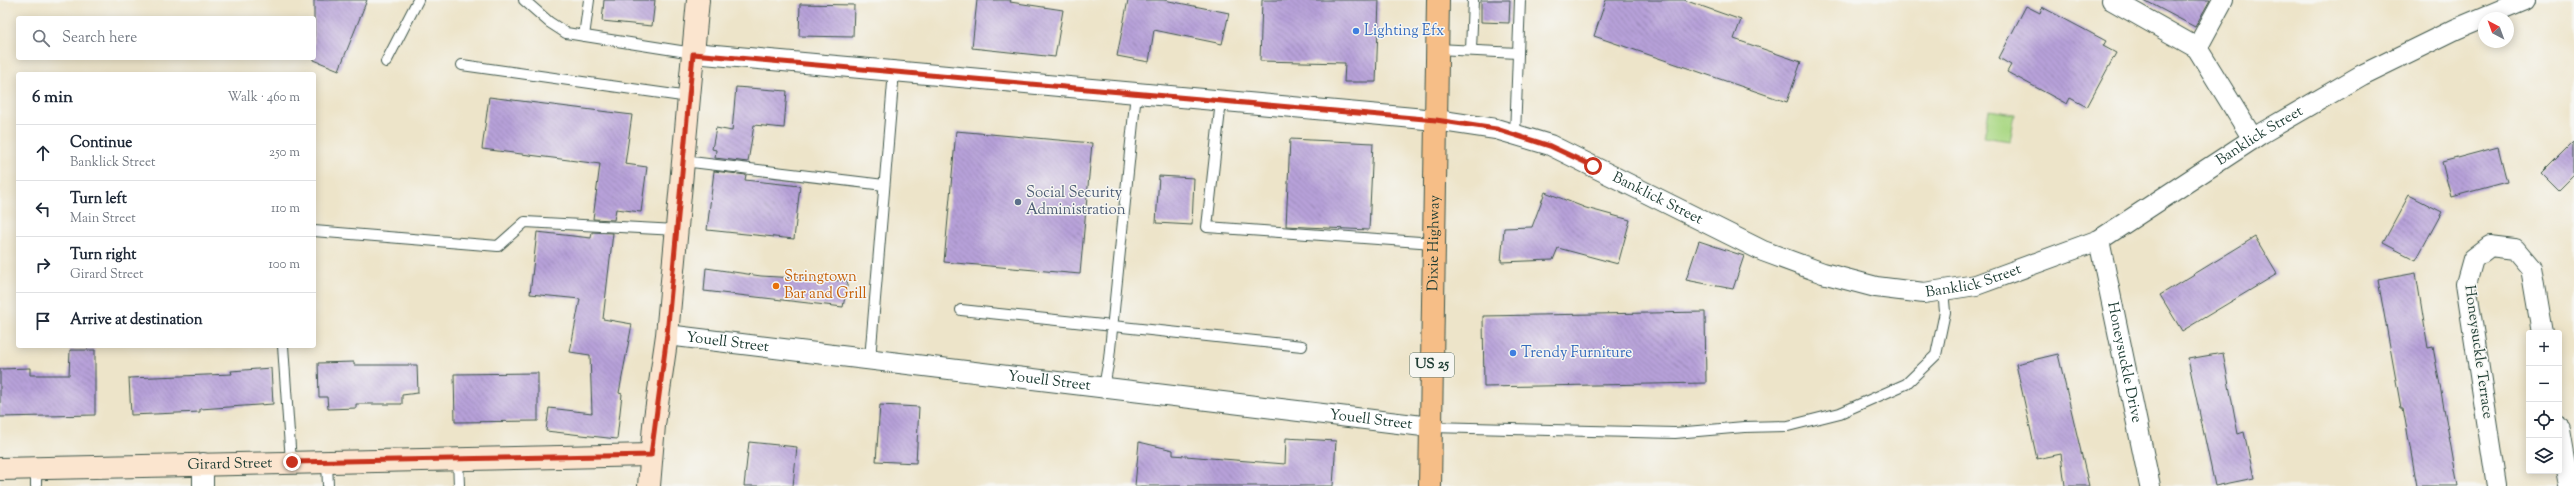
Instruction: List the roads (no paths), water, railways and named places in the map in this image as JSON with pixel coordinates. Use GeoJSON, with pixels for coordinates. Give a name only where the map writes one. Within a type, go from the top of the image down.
{"type":"FeatureCollection","features":[{"type":"Feature","properties":{"kind":"main road","name":"Dixie Highway"},"geometry":{"type":"LineString","coordinates":[[1430,486],[1438,0]]}},
{"type":"Feature","properties":{"kind":"street"},"geometry":{"type":"LineString","coordinates":[[649,486],[651,455],[667,335],[698,0]]}},
{"type":"Feature","properties":{"kind":"street"},"geometry":{"type":"LineString","coordinates":[[2112,0],[2197,48],[2253,139]]}},
{"type":"Feature","properties":{"kind":"street"},"geometry":{"type":"LineString","coordinates":[[2197,48],[2223,0]]}},
{"type":"Feature","properties":{"kind":"street","name":"Banklick Street"},"geometry":{"type":"LineString","coordinates":[[693,54],[1436,120],[1496,129],[1550,146],[1763,251],[1823,273],[1876,287],[1924,293],[1976,285],[2099,240],[2253,139],[2362,75],[2456,29],[2525,0]]}},
{"type":"Feature","properties":{"kind":"street","name":"Honeysuckle Drive"},"geometry":{"type":"LineString","coordinates":[[2099,240],[2150,486]]}},
{"type":"Feature","properties":{"kind":"street","name":"Honeysuckle Terrace"},"geometry":{"type":"LineString","coordinates":[[2497,486],[2466,284],[2473,259],[2490,246],[2515,249],[2531,268],[2541,330]]}},
{"type":"Feature","properties":{"kind":"street","name":"Youell Street"},"geometry":{"type":"LineString","coordinates":[[667,335],[1431,426]]}},
{"type":"Feature","properties":{"kind":"street"},"geometry":{"type":"LineString","coordinates":[[2561,438],[2569,486]]}},
{"type":"Feature","properties":{"kind":"street","name":"Girard Street"},"geometry":{"type":"LineString","coordinates":[[0,469],[36,477],[203,463],[458,460],[651,455]]}},
{"type":"Feature","properties":{"kind":"street"},"geometry":{"type":"LineString","coordinates":[[203,463],[203,486]]}},
{"type":"Feature","properties":{"kind":"lane"},"geometry":{"type":"LineString","coordinates":[[386,62],[418,0]]}},
{"type":"Feature","properties":{"kind":"lane"},"geometry":{"type":"LineString","coordinates":[[524,0],[549,22],[566,33],[693,54]]}},
{"type":"Feature","properties":{"kind":"lane"},"geometry":{"type":"LineString","coordinates":[[584,36],[589,0]]}},
{"type":"Feature","properties":{"kind":"lane"},"geometry":{"type":"LineString","coordinates":[[1472,0],[1472,50]]}},
{"type":"Feature","properties":{"kind":"lane"},"geometry":{"type":"LineString","coordinates":[[1515,135],[1520,0]]}},
{"type":"Feature","properties":{"kind":"lane"},"geometry":{"type":"LineString","coordinates":[[1437,48],[1518,53]]}},
{"type":"Feature","properties":{"kind":"lane"},"geometry":{"type":"LineString","coordinates":[[462,65],[689,97]]}},
{"type":"Feature","properties":{"kind":"lane"},"geometry":{"type":"LineString","coordinates":[[870,359],[894,71]]}},
{"type":"Feature","properties":{"kind":"lane"},"geometry":{"type":"LineString","coordinates":[[1104,387],[1112,325],[1136,93]]}},
{"type":"Feature","properties":{"kind":"lane"},"geometry":{"type":"LineString","coordinates":[[1221,101],[1206,227],[1434,243]]}},
{"type":"Feature","properties":{"kind":"lane"},"geometry":{"type":"LineString","coordinates":[[683,161],[884,185]]}},
{"type":"Feature","properties":{"kind":"lane"},"geometry":{"type":"LineString","coordinates":[[316,231],[498,246],[525,222],[677,230]]}},
{"type":"Feature","properties":{"kind":"lane"},"geometry":{"type":"LineString","coordinates":[[1431,426],[1675,433],[1744,427],[1788,426],[1840,413],[1906,384],[1936,355],[1945,312],[1943,290]]}},
{"type":"Feature","properties":{"kind":"lane"},"geometry":{"type":"LineString","coordinates":[[961,310],[1302,346]]}},
{"type":"Feature","properties":{"kind":"lane"},"geometry":{"type":"LineString","coordinates":[[283,348],[292,462]]}},
{"type":"Feature","properties":{"kind":"lane"},"geometry":{"type":"LineString","coordinates":[[458,460],[460,486]]}},
{"type":"Feature","properties":{"kind":"lane"},"geometry":{"type":"LineString","coordinates":[[327,462],[328,486]]}},
{"type":"Feature","properties":{"kind":"place","name":"Lighting Efx"},"geometry":{"type":"Point","coordinates":[1356,31]}},
{"type":"Feature","properties":{"kind":"place","name":"Social Security Administration"},"geometry":{"type":"Point","coordinates":[1018,202]}},
{"type":"Feature","properties":{"kind":"place","name":"Stringtown Bar and Grill"},"geometry":{"type":"Point","coordinates":[776,286]}},
{"type":"Feature","properties":{"kind":"place","name":"Trendy Furniture"},"geometry":{"type":"Point","coordinates":[1513,353]}}]}
